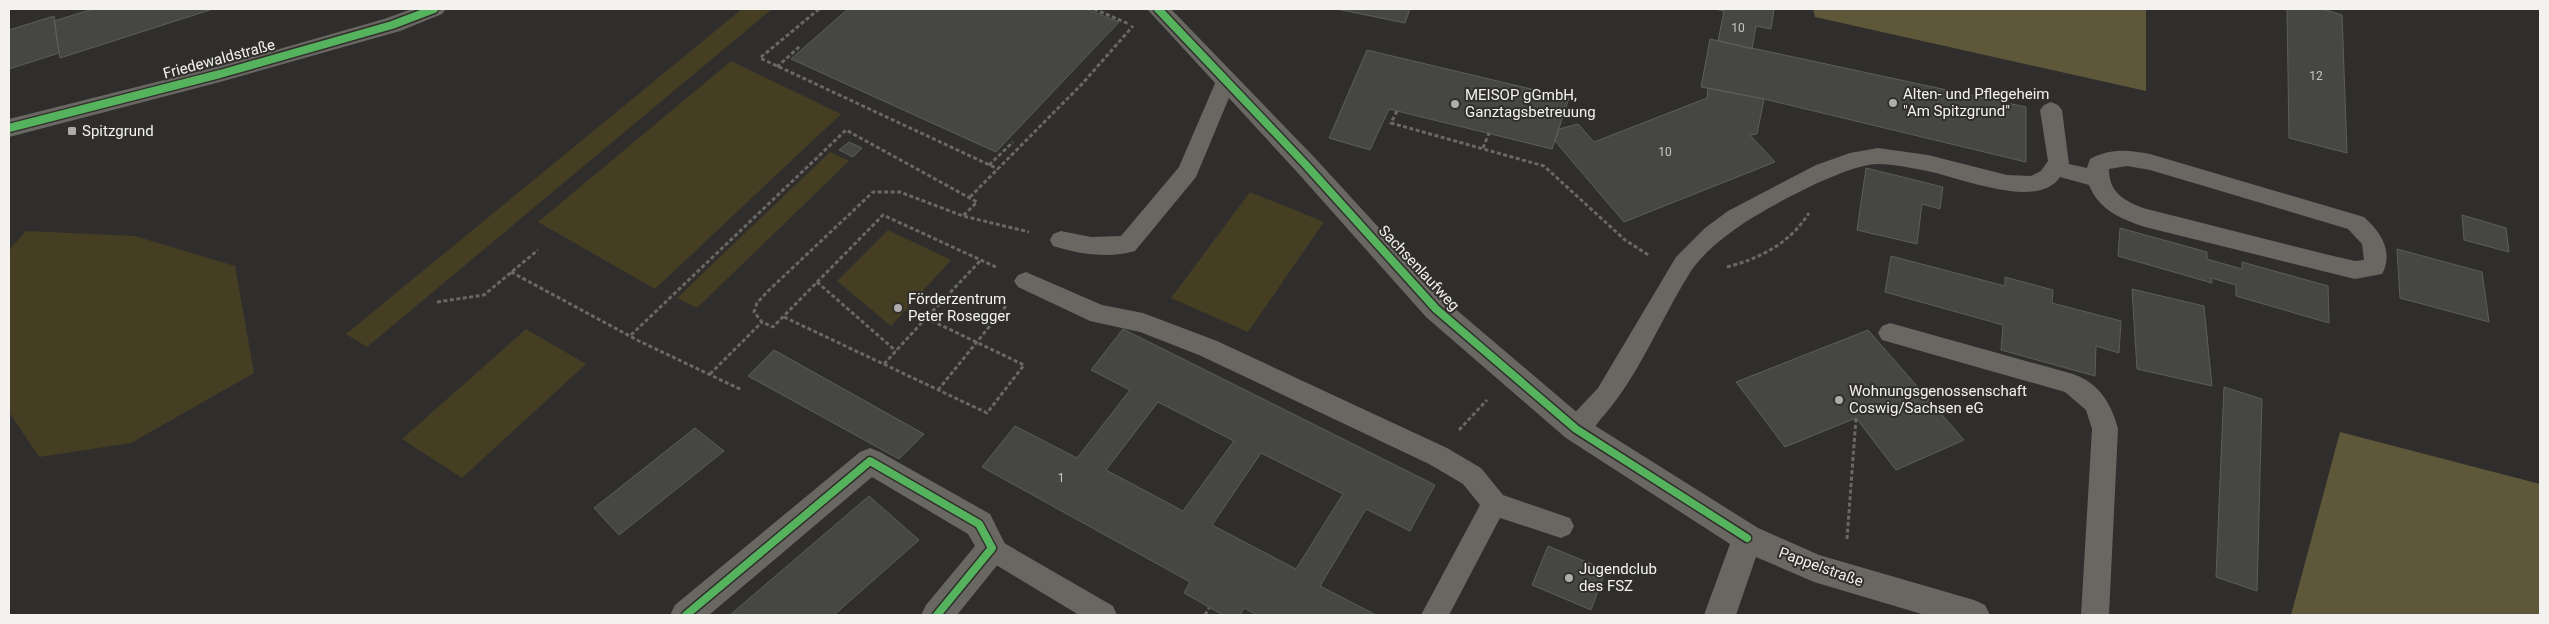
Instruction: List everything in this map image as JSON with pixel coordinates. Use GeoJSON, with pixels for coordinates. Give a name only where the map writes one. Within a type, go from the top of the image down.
{"type":"FeatureCollection","features":[{"type":"Feature","properties":{"kind":"street","name":"Friedewaldstraße"},"geometry":{"type":"LineString","coordinates":[[9,128],[220,74],[392,25],[434,9]]}},
{"type":"Feature","properties":{"kind":"street","name":"Sachsenlaufweg"},"geometry":{"type":"LineString","coordinates":[[1158,9],[1436,309],[1576,428],[1747,538]]}},
{"type":"Feature","properties":{"kind":"street"},"geometry":{"type":"LineString","coordinates":[[686,615],[870,461],[979,524],[992,548],[937,615]]}},
{"type":"Feature","properties":{"kind":"street","name":"Pappelstraße"},"geometry":{"type":"LineString","coordinates":[[1747,538],[1814,568],[1974,615]]}},
{"type":"Feature","properties":{"kind":"street"},"geometry":{"type":"LineString","coordinates":[[1720,615],[1747,538]]}},
{"type":"Feature","properties":{"kind":"lane"},"geometry":{"type":"LineString","coordinates":[[1061,240],[1091,246],[1126,245],[1188,171],[1226,81]]}},
{"type":"Feature","properties":{"kind":"lane"},"geometry":{"type":"LineString","coordinates":[[1576,428],[1607,395],[1677,272],[1695,251],[1736,217],[1824,171],[1850,161],[1878,156],[1928,163],[2007,182],[2033,184],[2049,177],[2059,162],[2051,110]]}},
{"type":"Feature","properties":{"kind":"lane"},"geometry":{"type":"LineString","coordinates":[[2126,158],[2150,162],[2356,223],[2370,236],[2377,251],[2374,268],[2355,270],[2324,264],[2146,218],[2120,208],[2103,195],[2097,180],[2098,166],[2110,159],[2126,158]]}},
{"type":"Feature","properties":{"kind":"lane"},"geometry":{"type":"LineString","coordinates":[[2055,168],[2097,180]]}},
{"type":"Feature","properties":{"kind":"lane"},"geometry":{"type":"LineString","coordinates":[[1026,281],[1098,314],[1143,323],[1208,348],[1438,456],[1472,476],[1494,504],[1561,526]]}},
{"type":"Feature","properties":{"kind":"lane"},"geometry":{"type":"LineString","coordinates":[[1890,333],[2073,384],[2090,397],[2102,412],[2106,429],[2095,615]]}},
{"type":"Feature","properties":{"kind":"lane"},"geometry":{"type":"LineString","coordinates":[[1435,615],[1494,504]]}},
{"type":"Feature","properties":{"kind":"lane"},"geometry":{"type":"LineString","coordinates":[[992,548],[1103,615]]}},
{"type":"Feature","properties":{"kind":"path"},"geometry":{"type":"LineString","coordinates":[[819,9],[760,58],[998,169]]}},
{"type":"Feature","properties":{"kind":"path"},"geometry":{"type":"LineString","coordinates":[[970,197],[1082,84],[1134,26],[1094,9]]}},
{"type":"Feature","properties":{"kind":"path"},"geometry":{"type":"LineString","coordinates":[[777,67],[800,46]]}},
{"type":"Feature","properties":{"kind":"path"},"geometry":{"type":"LineString","coordinates":[[1396,111],[1391,123],[1544,166],[1626,240],[1677,272]]}},
{"type":"Feature","properties":{"kind":"path"},"geometry":{"type":"LineString","coordinates":[[630,334],[846,130],[977,202],[964,216]]}},
{"type":"Feature","properties":{"kind":"path"},"geometry":{"type":"LineString","coordinates":[[1483,148],[1489,133]]}},
{"type":"Feature","properties":{"kind":"path"},"geometry":{"type":"LineString","coordinates":[[989,165],[1013,142]]}},
{"type":"Feature","properties":{"kind":"path"},"geometry":{"type":"LineString","coordinates":[[1026,281],[883,215],[773,327],[762,322],[754,312],[758,302],[873,192],[900,192],[964,216],[1061,240]]}},
{"type":"Feature","properties":{"kind":"path"},"geometry":{"type":"LineString","coordinates":[[437,302],[484,295],[538,250]]}},
{"type":"Feature","properties":{"kind":"path"},"geometry":{"type":"LineString","coordinates":[[884,364],[981,260]]}},
{"type":"Feature","properties":{"kind":"path"},"geometry":{"type":"LineString","coordinates":[[511,272],[630,334],[639,341],[742,390]]}},
{"type":"Feature","properties":{"kind":"path"},"geometry":{"type":"LineString","coordinates":[[817,282],[896,351]]}},
{"type":"Feature","properties":{"kind":"path"},"geometry":{"type":"LineString","coordinates":[[938,390],[978,343],[1007,304]]}},
{"type":"Feature","properties":{"kind":"path"},"geometry":{"type":"LineString","coordinates":[[784,317],[987,413],[1024,365],[926,318]]}},
{"type":"Feature","properties":{"kind":"path"},"geometry":{"type":"LineString","coordinates":[[710,374],[762,322]]}},
{"type":"Feature","properties":{"kind":"path"},"geometry":{"type":"LineString","coordinates":[[1438,456],[1444,446],[1496,391],[1526,386]]}},
{"type":"Feature","properties":{"kind":"path"},"geometry":{"type":"LineString","coordinates":[[1844,577],[1856,418]]}},
{"type":"Feature","properties":{"kind":"path"},"geometry":{"type":"LineString","coordinates":[[1205,615],[1209,608]]}},
{"type":"Feature","properties":{"kind":"shaded area"},"geometry":{"type":"Polygon","coordinates":[[[742,9],[772,9],[367,347],[346,334],[742,9]]]}},
{"type":"Feature","properties":{"kind":"shaded area"},"geometry":{"type":"Polygon","coordinates":[[[1813,9],[2146,9],[2146,91],[1815,17],[1813,9]]]}},
{"type":"Feature","properties":{"kind":"shaded area"},"geometry":{"type":"Polygon","coordinates":[[[731,61],[841,114],[655,289],[538,222],[731,61]]]}},
{"type":"Feature","properties":{"kind":"shaded area"},"geometry":{"type":"Polygon","coordinates":[[[830,152],[849,161],[697,308],[677,298],[830,152]]]}},
{"type":"Feature","properties":{"kind":"shaded area"},"geometry":{"type":"Polygon","coordinates":[[[1250,192],[1324,222],[1248,332],[1171,298],[1250,192]]]}},
{"type":"Feature","properties":{"kind":"shaded area"},"geometry":{"type":"Polygon","coordinates":[[[888,230],[951,260],[891,326],[837,281],[888,230]]]}},
{"type":"Feature","properties":{"kind":"shaded area"},"geometry":{"type":"Polygon","coordinates":[[[26,231],[135,236],[235,266],[254,373],[131,443],[39,457],[9,412],[9,250],[26,231]]]}},
{"type":"Feature","properties":{"kind":"shaded area"},"geometry":{"type":"Polygon","coordinates":[[[526,329],[586,364],[462,478],[402,439],[526,329]]]}},
{"type":"Feature","properties":{"kind":"shaded area"},"geometry":{"type":"Polygon","coordinates":[[[2340,432],[2540,484],[2540,615],[2291,615],[2340,432]]]}},
{"type":"Feature","properties":{"kind":"building"},"geometry":{"type":"Polygon","coordinates":[[[93,9],[213,9],[60,58],[54,21],[93,9]]]}},
{"type":"Feature","properties":{"kind":"building"},"geometry":{"type":"Polygon","coordinates":[[[848,9],[1086,9],[1119,22],[996,152],[791,59],[848,9]]]}},
{"type":"Feature","properties":{"kind":"building"},"geometry":{"type":"Polygon","coordinates":[[[1337,9],[1410,9],[1405,23],[1337,9]]]}},
{"type":"Feature","properties":{"kind":"building"},"geometry":{"type":"Polygon","coordinates":[[[1714,9],[1774,9],[1771,29],[1756,26],[1752,49],[1718,41],[1724,11],[1714,9]]]}},
{"type":"Feature","properties":{"kind":"building"},"geometry":{"type":"Polygon","coordinates":[[[2287,9],[2323,9],[2342,15],[2347,153],[2289,138],[2287,9]]]}},
{"type":"Feature","properties":{"kind":"building"},"geometry":{"type":"Polygon","coordinates":[[[54,16],[59,53],[9,69],[9,30],[54,16]]]}},
{"type":"Feature","properties":{"kind":"building","name":"Alten- und Pflegeheim \"Am Spitzgrund\""},"geometry":{"type":"Polygon","coordinates":[[[1710,39],[2026,107],[2026,162],[1764,99],[1701,87],[1710,39]]]}},
{"type":"Feature","properties":{"kind":"building","name":"MEISOP gGmbH, Ganztagsbetreuung"},"geometry":{"type":"Polygon","coordinates":[[[1367,50],[1569,98],[1552,149],[1389,109],[1370,150],[1329,138],[1367,50]]]}},
{"type":"Feature","properties":{"kind":"building"},"geometry":{"type":"Polygon","coordinates":[[[1708,88],[1764,99],[1757,134],[1750,135],[1775,162],[1624,222],[1555,141],[1559,129],[1578,124],[1594,142],[1707,98],[1708,88]]]}},
{"type":"Feature","properties":{"kind":"building"},"geometry":{"type":"Polygon","coordinates":[[[849,142],[862,148],[853,157],[839,150],[849,142]]]}},
{"type":"Feature","properties":{"kind":"building"},"geometry":{"type":"Polygon","coordinates":[[[1866,168],[1943,187],[1940,209],[1922,204],[1917,244],[1857,230],[1866,168]]]}},
{"type":"Feature","properties":{"kind":"building"},"geometry":{"type":"Polygon","coordinates":[[[2462,215],[2506,228],[2509,252],[2464,240],[2462,215]]]}},
{"type":"Feature","properties":{"kind":"building"},"geometry":{"type":"Polygon","coordinates":[[[2120,228],[2207,252],[2207,259],[2242,269],[2242,262],[2328,286],[2329,323],[2236,296],[2236,285],[2211,278],[2212,283],[2118,256],[2120,228]]]}},
{"type":"Feature","properties":{"kind":"building"},"geometry":{"type":"Polygon","coordinates":[[[2397,249],[2482,272],[2489,322],[2400,298],[2397,249]]]}},
{"type":"Feature","properties":{"kind":"building"},"geometry":{"type":"Polygon","coordinates":[[[1891,256],[2005,286],[2005,277],[2053,290],[2052,303],[2121,321],[2119,353],[2096,346],[2095,376],[2001,350],[2003,325],[1885,292],[1891,256]]]}},
{"type":"Feature","properties":{"kind":"building"},"geometry":{"type":"Polygon","coordinates":[[[2132,289],[2204,306],[2212,386],[2137,369],[2132,289]]]}},
{"type":"Feature","properties":{"kind":"building"},"geometry":{"type":"Polygon","coordinates":[[[1123,329],[1435,485],[1410,531],[1366,509],[1320,586],[1376,615],[1257,615],[1244,608],[1240,615],[1223,615],[1184,593],[1190,582],[982,467],[1015,426],[1077,458],[1130,390],[1091,370],[1123,329]],[[1158,402],[1106,470],[1183,511],[1234,441],[1158,402]],[[1261,453],[1212,525],[1296,569],[1343,494],[1261,453]]]}},
{"type":"Feature","properties":{"kind":"building","name":"Wohnungsgenossenschaft Coswig/Sachsen eG"},"geometry":{"type":"Polygon","coordinates":[[[1868,330],[1964,440],[1896,470],[1856,418],[1785,447],[1736,382],[1868,330]]]}},
{"type":"Feature","properties":{"kind":"building"},"geometry":{"type":"Polygon","coordinates":[[[774,350],[924,434],[899,459],[748,376],[774,350]]]}},
{"type":"Feature","properties":{"kind":"building"},"geometry":{"type":"Polygon","coordinates":[[[2224,387],[2262,399],[2257,591],[2216,577],[2224,387]]]}},
{"type":"Feature","properties":{"kind":"building"},"geometry":{"type":"Polygon","coordinates":[[[695,428],[724,451],[619,535],[594,508],[695,428]]]}},
{"type":"Feature","properties":{"kind":"building"},"geometry":{"type":"Polygon","coordinates":[[[869,496],[919,540],[834,615],[730,615],[869,496]]]}},
{"type":"Feature","properties":{"kind":"building","name":"Jugendclub des FSZ"},"geometry":{"type":"Polygon","coordinates":[[[1548,546],[1606,570],[1591,610],[1532,585],[1548,546]]]}},
{"type":"Feature","properties":{"kind":"cycle path"},"geometry":{"type":"LineString","coordinates":[[9,128],[220,74],[392,25],[434,9]]}},
{"type":"Feature","properties":{"kind":"cycle path"},"geometry":{"type":"LineString","coordinates":[[1158,9],[1306,165],[1436,309],[1576,429],[1747,538]]}},
{"type":"Feature","properties":{"kind":"cycle path"},"geometry":{"type":"LineString","coordinates":[[686,615],[870,461],[979,524],[992,548],[937,615]]}},
{"type":"Feature","properties":{"kind":"place","name":"Alten- und Pflegeheim \"Am Spitzgrund\""},"geometry":{"type":"Point","coordinates":[1893,103]}},
{"type":"Feature","properties":{"kind":"place","name":"MEISOP gGmbH, Ganztagsbetreuung"},"geometry":{"type":"Point","coordinates":[1455,104]}},
{"type":"Feature","properties":{"kind":"place","name":"Spitzgrund"},"geometry":{"type":"Point","coordinates":[72,131]}},
{"type":"Feature","properties":{"kind":"place","name":"Förderzentrum Peter Rosegger"},"geometry":{"type":"Point","coordinates":[898,308]}},
{"type":"Feature","properties":{"kind":"place","name":"Wohnungsgenossenschaft Coswig/Sachsen eG"},"geometry":{"type":"Point","coordinates":[1839,400]}},
{"type":"Feature","properties":{"kind":"place","name":"Jugendclub des FSZ"},"geometry":{"type":"Point","coordinates":[1569,578]}}]}
